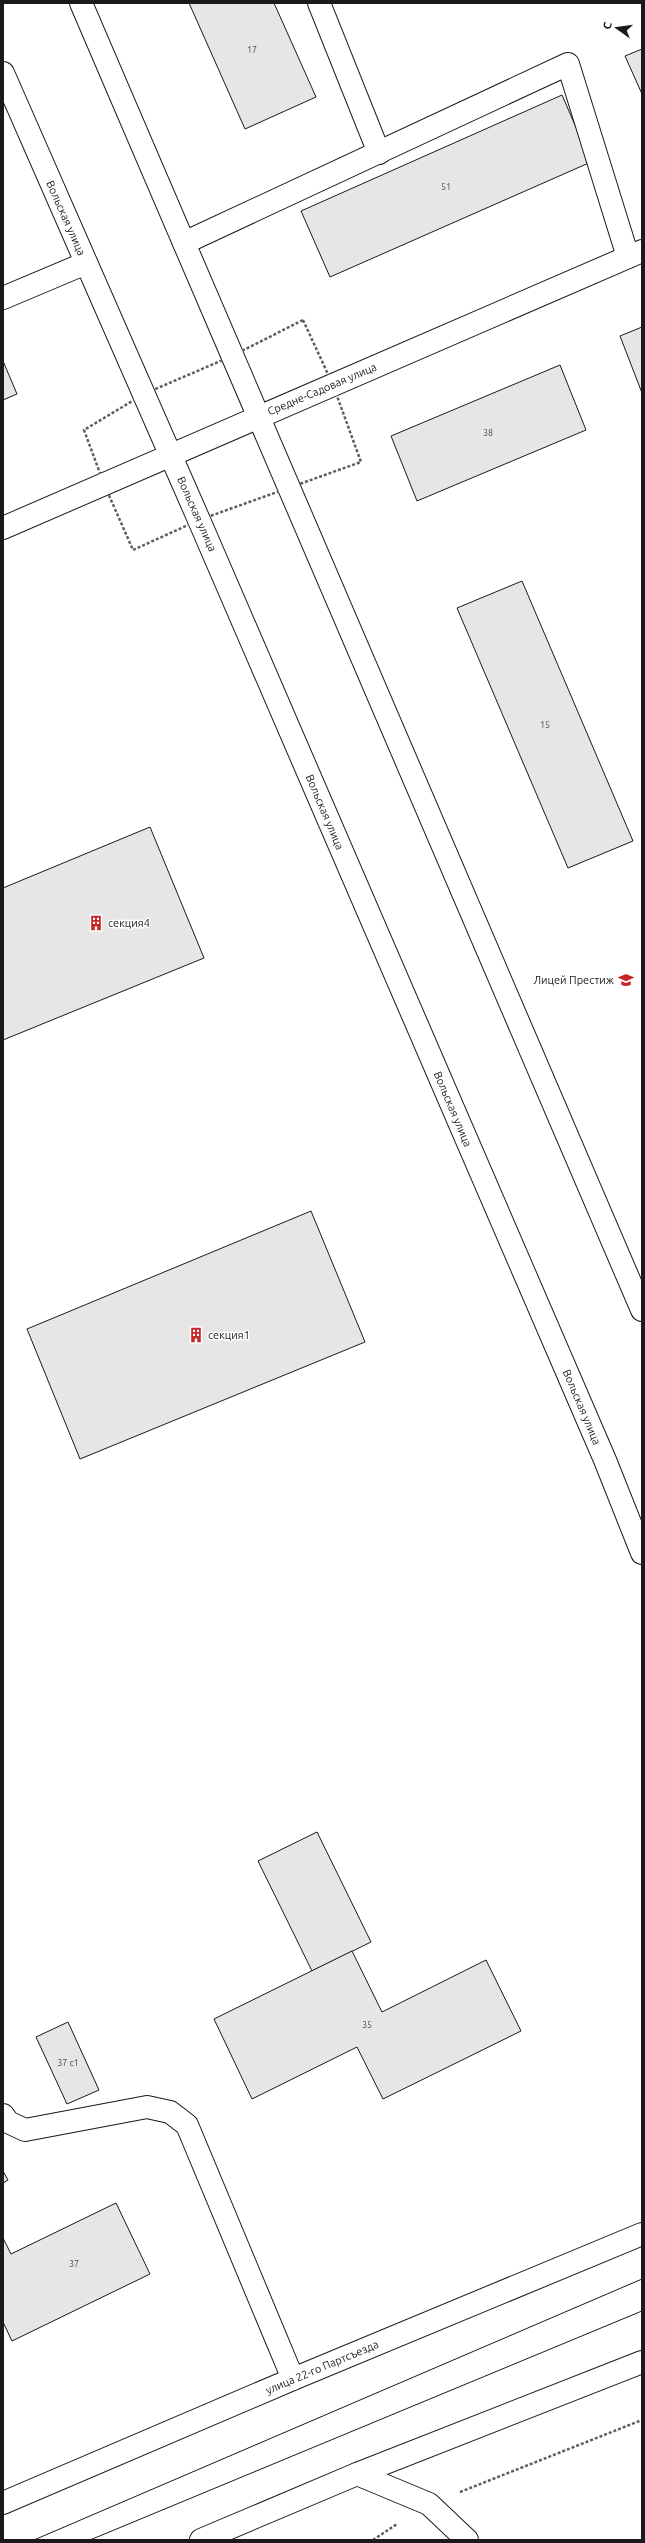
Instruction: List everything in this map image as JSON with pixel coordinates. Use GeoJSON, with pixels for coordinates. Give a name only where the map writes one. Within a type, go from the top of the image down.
{"type":"FeatureCollection","features":[{"type":"Feature","properties":{"kind":"main road"},"geometry":{"type":"LineString","coordinates":[[81,3],[642,1310]]}},
{"type":"Feature","properties":{"kind":"main road"},"geometry":{"type":"LineString","coordinates":[[319,3],[379,153]]}},
{"type":"Feature","properties":{"kind":"main road"},"geometry":{"type":"LineString","coordinates":[[184,243],[568,64],[635,254]]}},
{"type":"Feature","properties":{"kind":"main road","name":"Вольская улица"},"geometry":{"type":"LineString","coordinates":[[3,73],[171,456],[598,1446],[642,1553]]}},
{"type":"Feature","properties":{"kind":"main road","name":"Средне-Садовая улица"},"geometry":{"type":"LineString","coordinates":[[3,528],[171,456],[258,416],[635,254]]}},
{"type":"Feature","properties":{"kind":"main road"},"geometry":{"type":"LineString","coordinates":[[3,298],[86,264]]}},
{"type":"Feature","properties":{"kind":"main road"},"geometry":{"type":"LineString","coordinates":[[3,2114],[8,2122],[25,2130],[147,2107],[170,2112],[187,2125],[294,2379]]}},
{"type":"Feature","properties":{"kind":"main road","name":"улица 22-го Партсъезда"},"geometry":{"type":"LineString","coordinates":[[3,2503],[294,2379],[642,2234]]}},
{"type":"Feature","properties":{"kind":"main road"},"geometry":{"type":"LineString","coordinates":[[201,2540],[357,2474],[642,2362]]}},
{"type":"Feature","properties":{"kind":"main road"},"geometry":{"type":"LineString","coordinates":[[357,2474],[429,2504],[467,2540]]}},
{"type":"Feature","properties":{"kind":"path"},"geometry":{"type":"LineString","coordinates":[[374,2540],[429,2504],[642,2420]]}},
{"type":"Feature","properties":{"kind":"building"},"geometry":{"type":"Polygon","coordinates":[[[189,3],[274,3],[316,97],[245,129],[189,3]]]}},
{"type":"Feature","properties":{"kind":"building"},"geometry":{"type":"Polygon","coordinates":[[[642,49],[642,94],[625,56],[642,49]]]}},
{"type":"Feature","properties":{"kind":"building"},"geometry":{"type":"Polygon","coordinates":[[[562,95],[591,162],[330,277],[301,211],[562,95]]]}},
{"type":"Feature","properties":{"kind":"building"},"geometry":{"type":"Polygon","coordinates":[[[642,327],[642,393],[620,336],[642,327]]]}},
{"type":"Feature","properties":{"kind":"building"},"geometry":{"type":"Polygon","coordinates":[[[3,361],[17,394],[3,400],[3,361]]]}},
{"type":"Feature","properties":{"kind":"building"},"geometry":{"type":"Polygon","coordinates":[[[560,365],[586,430],[417,501],[391,436],[560,365]]]}},
{"type":"Feature","properties":{"kind":"building"},"geometry":{"type":"Polygon","coordinates":[[[522,581],[633,841],[568,868],[457,608],[522,581]]]}},
{"type":"Feature","properties":{"kind":"building","name":"секция4"},"geometry":{"type":"Polygon","coordinates":[[[150,827],[204,958],[3,1040],[3,888],[150,827]]]}},
{"type":"Feature","properties":{"kind":"building","name":"секция1"},"geometry":{"type":"Polygon","coordinates":[[[311,1211],[365,1342],[80,1459],[27,1329],[311,1211]]]}},
{"type":"Feature","properties":{"kind":"building"},"geometry":{"type":"Polygon","coordinates":[[[317,1832],[371,1942],[312,1971],[258,1861],[317,1832]]]}},
{"type":"Feature","properties":{"kind":"building"},"geometry":{"type":"Polygon","coordinates":[[[352,1951],[382,2012],[486,1960],[521,2031],[383,2099],[357,2047],[252,2099],[214,2019],[352,1951]]]}},
{"type":"Feature","properties":{"kind":"building"},"geometry":{"type":"Polygon","coordinates":[[[68,2022],[99,2090],[67,2104],[36,2037],[68,2022]]]}},
{"type":"Feature","properties":{"kind":"building"},"geometry":{"type":"Polygon","coordinates":[[[3,2171],[8,2180],[3,2183],[3,2171]]]}},
{"type":"Feature","properties":{"kind":"building"},"geometry":{"type":"Polygon","coordinates":[[[116,2203],[150,2274],[12,2341],[3,2322],[3,2238],[11,2254],[116,2203]]]}},
{"type":"Feature","properties":{"kind":"tram line"},"geometry":{"type":"LineString","coordinates":[[34,2540],[642,2279]]}},
{"type":"Feature","properties":{"kind":"tram line"},"geometry":{"type":"LineString","coordinates":[[90,2540],[642,2311]]}},
{"type":"Feature","properties":{"kind":"place","name":"секция4"},"geometry":{"type":"Point","coordinates":[96,923]}},
{"type":"Feature","properties":{"kind":"place","name":"Лицей Престиж"},"geometry":{"type":"Point","coordinates":[626,980]}},
{"type":"Feature","properties":{"kind":"place","name":"секция1"},"geometry":{"type":"Point","coordinates":[196,1335]}}]}
